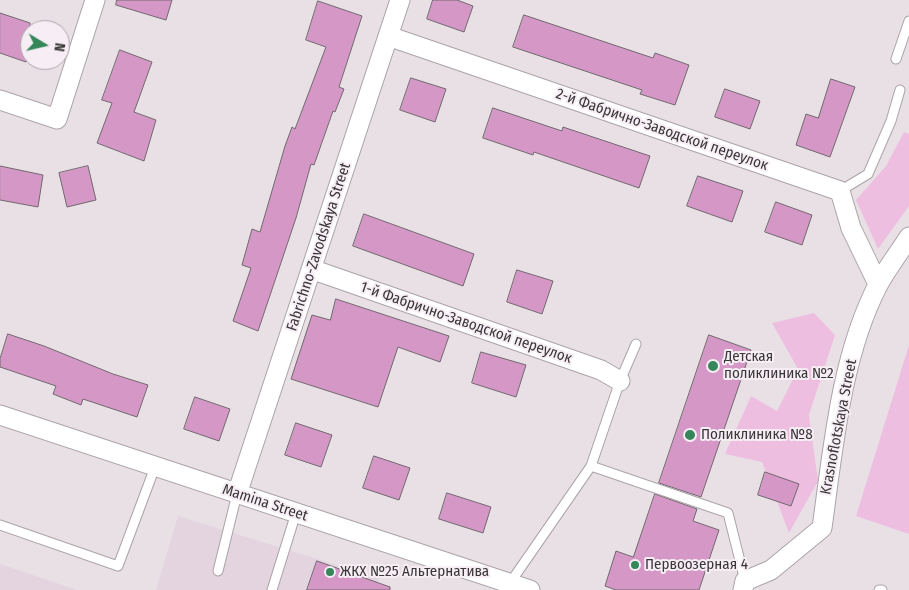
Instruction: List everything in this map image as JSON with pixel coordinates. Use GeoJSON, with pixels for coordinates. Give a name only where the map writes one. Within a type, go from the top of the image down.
{"type":"FeatureCollection","features":[{"type":"Feature","properties":{"kind":"street"},"geometry":{"type":"LineString","coordinates":[[0,100],[57,119],[95,0]]}},
{"type":"Feature","properties":{"kind":"street","name":"Fabrichno-Zavodskaya Street"},"geometry":{"type":"LineString","coordinates":[[237,494],[400,0]]}},
{"type":"Feature","properties":{"kind":"street","name":"2-й Фабрично-Заводской переулок"},"geometry":{"type":"LineString","coordinates":[[388,36],[840,191]]}},
{"type":"Feature","properties":{"kind":"street"},"geometry":{"type":"LineString","coordinates":[[840,191],[851,228],[878,284]]}},
{"type":"Feature","properties":{"kind":"street","name":"Krasnoflotskaya Street"},"geometry":{"type":"LineString","coordinates":[[744,586],[772,570],[822,528],[832,455],[846,379],[862,322],[878,284],[909,237]]}},
{"type":"Feature","properties":{"kind":"street","name":"1-й Фабрично-Заводской переулок"},"geometry":{"type":"LineString","coordinates":[[311,269],[601,370],[620,381]]}},
{"type":"Feature","properties":{"kind":"street","name":"Mamina Street"},"geometry":{"type":"LineString","coordinates":[[0,415],[530,590]]}},
{"type":"Feature","properties":{"kind":"lane"},"geometry":{"type":"LineString","coordinates":[[896,58],[909,21]]}},
{"type":"Feature","properties":{"kind":"lane"},"geometry":{"type":"LineString","coordinates":[[840,191],[868,174],[891,121],[900,90]]}},
{"type":"Feature","properties":{"kind":"lane"},"geometry":{"type":"LineString","coordinates":[[510,583],[591,466],[620,381],[636,344]]}},
{"type":"Feature","properties":{"kind":"lane"},"geometry":{"type":"LineString","coordinates":[[591,466],[728,513],[744,586]]}},
{"type":"Feature","properties":{"kind":"lane"},"geometry":{"type":"LineString","coordinates":[[0,525],[118,566],[156,467]]}},
{"type":"Feature","properties":{"kind":"lane"},"geometry":{"type":"LineString","coordinates":[[218,571],[237,494]]}},
{"type":"Feature","properties":{"kind":"lane"},"geometry":{"type":"LineString","coordinates":[[272,590],[296,513]]}},
{"type":"Feature","properties":{"kind":"shaded area"},"geometry":{"type":"Polygon","coordinates":[[[904,132],[909,134],[909,206],[878,249],[856,200],[886,166],[904,132]]]}},
{"type":"Feature","properties":{"kind":"shaded area"},"geometry":{"type":"Polygon","coordinates":[[[814,313],[835,335],[809,415],[818,481],[789,533],[762,462],[725,454],[751,396],[777,411],[798,369],[772,323],[814,313]]]}},
{"type":"Feature","properties":{"kind":"shaded area"},"geometry":{"type":"Polygon","coordinates":[[[909,345],[909,534],[856,516],[909,345]]]}},
{"type":"Feature","properties":{"kind":"shaded area"},"geometry":{"type":"Polygon","coordinates":[[[178,516],[379,578],[375,590],[156,590],[178,516]]]}},
{"type":"Feature","properties":{"kind":"shaded area"},"geometry":{"type":"Polygon","coordinates":[[[0,564],[77,590],[0,590],[0,564]]]}},
{"type":"Feature","properties":{"kind":"building"},"geometry":{"type":"Polygon","coordinates":[[[117,0],[172,0],[166,20],[116,5],[117,0]]]}},
{"type":"Feature","properties":{"kind":"building"},"geometry":{"type":"Polygon","coordinates":[[[433,0],[457,0],[473,6],[464,32],[427,19],[433,0]]]}},
{"type":"Feature","properties":{"kind":"building"},"geometry":{"type":"Polygon","coordinates":[[[318,1],[362,16],[339,87],[344,89],[335,112],[333,111],[314,165],[311,164],[296,218],[258,331],[233,321],[251,268],[242,265],[252,229],[260,232],[285,146],[292,127],[295,129],[326,47],[306,40],[318,1]]]}},
{"type":"Feature","properties":{"kind":"building"},"geometry":{"type":"Polygon","coordinates":[[[0,13],[21,20],[20,60],[0,53],[0,13]]]}},
{"type":"Feature","properties":{"kind":"building"},"geometry":{"type":"Polygon","coordinates":[[[524,15],[653,58],[655,53],[689,65],[675,105],[640,94],[642,90],[513,47],[524,15]]]}},
{"type":"Feature","properties":{"kind":"building"},"geometry":{"type":"Polygon","coordinates":[[[120,50],[152,62],[134,112],[156,120],[144,161],[97,143],[112,103],[102,100],[120,50]]]}},
{"type":"Feature","properties":{"kind":"building"},"geometry":{"type":"Polygon","coordinates":[[[411,78],[446,89],[435,122],[400,110],[411,78]]]}},
{"type":"Feature","properties":{"kind":"building"},"geometry":{"type":"Polygon","coordinates":[[[831,79],[855,87],[830,157],[796,145],[806,114],[818,118],[831,79]]]}},
{"type":"Feature","properties":{"kind":"building"},"geometry":{"type":"Polygon","coordinates":[[[725,89],[760,101],[750,129],[715,117],[725,89]]]}},
{"type":"Feature","properties":{"kind":"building"},"geometry":{"type":"Polygon","coordinates":[[[493,108],[562,131],[563,127],[650,156],[639,188],[534,152],[533,155],[483,138],[493,108]]]}},
{"type":"Feature","properties":{"kind":"building"},"geometry":{"type":"Polygon","coordinates":[[[0,166],[43,175],[38,207],[0,200],[0,166]]]}},
{"type":"Feature","properties":{"kind":"building"},"geometry":{"type":"Polygon","coordinates":[[[88,166],[96,200],[67,207],[59,173],[88,166]]]}},
{"type":"Feature","properties":{"kind":"building"},"geometry":{"type":"Polygon","coordinates":[[[698,176],[743,191],[732,222],[687,206],[698,176]]]}},
{"type":"Feature","properties":{"kind":"building"},"geometry":{"type":"Polygon","coordinates":[[[776,202],[812,215],[802,245],[765,232],[776,202]]]}},
{"type":"Feature","properties":{"kind":"building"},"geometry":{"type":"Polygon","coordinates":[[[364,214],[474,254],[463,286],[353,246],[364,214]]]}},
{"type":"Feature","properties":{"kind":"building"},"geometry":{"type":"Polygon","coordinates":[[[517,270],[553,281],[542,314],[507,302],[517,270]]]}},
{"type":"Feature","properties":{"kind":"building"},"geometry":{"type":"Polygon","coordinates":[[[336,299],[449,336],[440,362],[398,347],[378,407],[291,379],[312,315],[330,320],[336,299]]]}},
{"type":"Feature","properties":{"kind":"building"},"geometry":{"type":"Polygon","coordinates":[[[8,334],[44,346],[113,374],[148,385],[137,417],[83,399],[81,405],[53,394],[56,386],[0,367],[0,359],[8,334]]]}},
{"type":"Feature","properties":{"kind":"building"},"geometry":{"type":"Polygon","coordinates":[[[709,335],[751,350],[701,497],[659,483],[709,335]]]}},
{"type":"Feature","properties":{"kind":"building"},"geometry":{"type":"Polygon","coordinates":[[[481,352],[526,365],[516,397],[472,383],[481,352]]]}},
{"type":"Feature","properties":{"kind":"building"},"geometry":{"type":"Polygon","coordinates":[[[195,397],[230,409],[219,441],[184,429],[195,397]]]}},
{"type":"Feature","properties":{"kind":"building"},"geometry":{"type":"Polygon","coordinates":[[[296,423],[332,435],[321,467],[285,455],[296,423]]]}},
{"type":"Feature","properties":{"kind":"building"},"geometry":{"type":"Polygon","coordinates":[[[374,456],[410,468],[399,500],[363,488],[374,456]]]}},
{"type":"Feature","properties":{"kind":"building"},"geometry":{"type":"Polygon","coordinates":[[[765,472],[799,484],[791,506],[758,495],[765,472]]]}},
{"type":"Feature","properties":{"kind":"building"},"geometry":{"type":"Polygon","coordinates":[[[447,493],[491,507],[483,533],[439,519],[447,493]]]}},
{"type":"Feature","properties":{"kind":"building"},"geometry":{"type":"Polygon","coordinates":[[[655,494],[697,509],[693,521],[719,530],[699,590],[616,590],[605,586],[616,551],[633,557],[655,494]]]}},
{"type":"Feature","properties":{"kind":"building","name":"ЖКХ №25 Альтернатива"},"geometry":{"type":"Polygon","coordinates":[[[317,561],[390,587],[390,590],[307,590],[317,561]]]}},
{"type":"Feature","properties":{"kind":"place","name":"Детская поликлиника №2"},"geometry":{"type":"Point","coordinates":[713,366]}},
{"type":"Feature","properties":{"kind":"place","name":"Поликлиника №8"},"geometry":{"type":"Point","coordinates":[690,435]}},
{"type":"Feature","properties":{"kind":"place","name":"Первоозерная 4"},"geometry":{"type":"Point","coordinates":[635,565]}},
{"type":"Feature","properties":{"kind":"place","name":"ЖКХ №25 Альтернатива"},"geometry":{"type":"Point","coordinates":[330,572]}}]}
